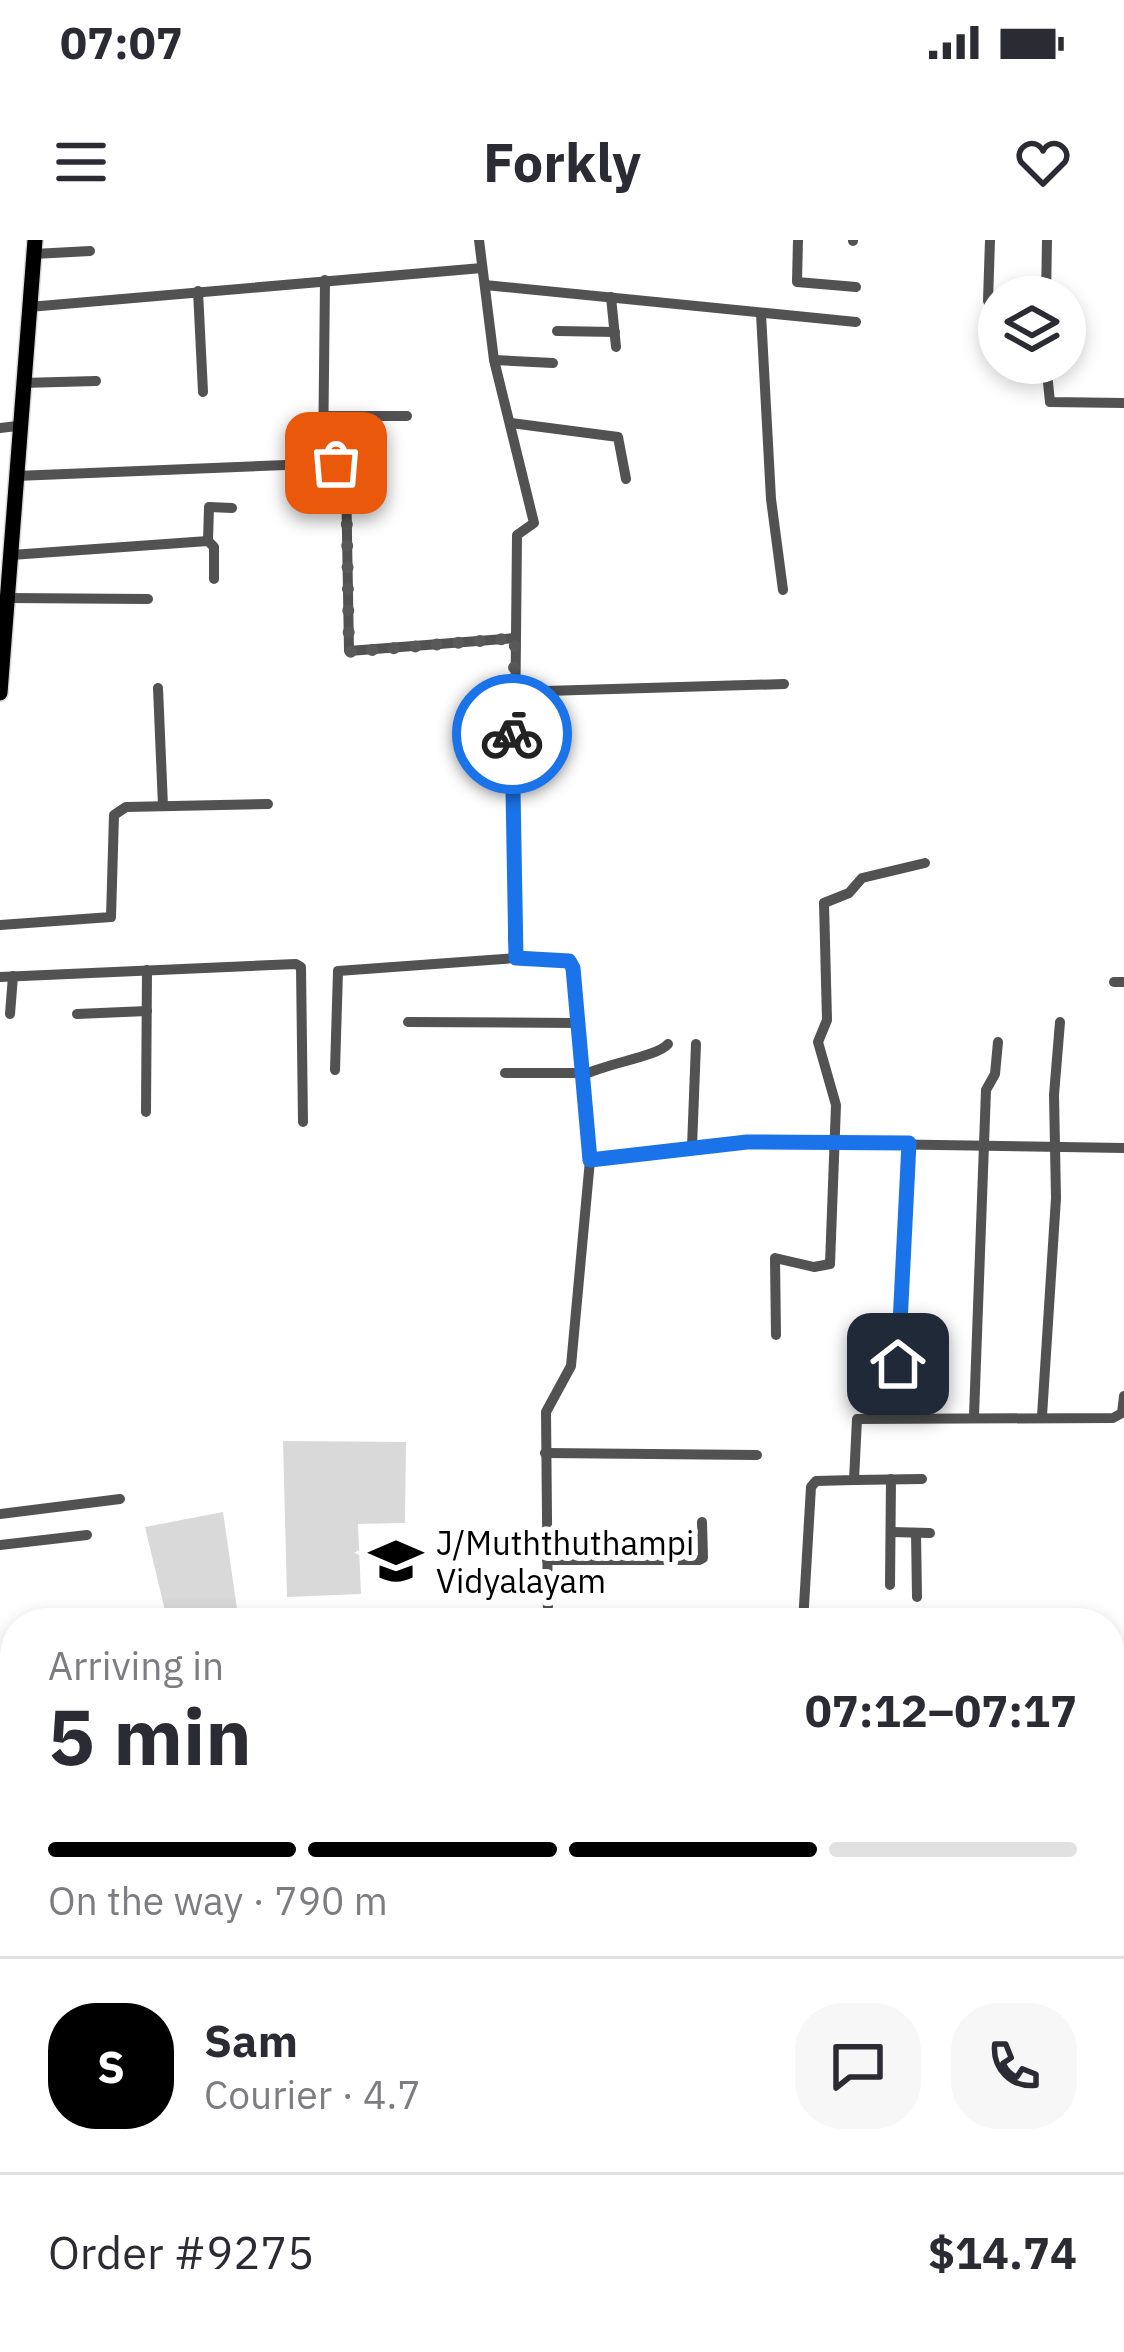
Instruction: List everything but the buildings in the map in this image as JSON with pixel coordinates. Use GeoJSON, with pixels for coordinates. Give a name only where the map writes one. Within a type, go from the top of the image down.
{"type":"FeatureCollection","features":[{"type":"Feature","properties":{"kind":"main road"},"geometry":{"type":"LineString","coordinates":[[0,693],[16,476],[8,427],[22,383],[34,247]]}},
{"type":"Feature","properties":{"kind":"street"},"geometry":{"type":"LineString","coordinates":[[479,240],[494,360],[534,523],[517,536],[512,692],[516,958]]}},
{"type":"Feature","properties":{"kind":"street"},"geometry":{"type":"LineString","coordinates":[[798,240],[796,282],[856,287]]}},
{"type":"Feature","properties":{"kind":"street"},"geometry":{"type":"LineString","coordinates":[[989,276],[990,240]]}},
{"type":"Feature","properties":{"kind":"street"},"geometry":{"type":"LineString","coordinates":[[1046,276],[1047,240]]}},
{"type":"Feature","properties":{"kind":"street"},"geometry":{"type":"LineString","coordinates":[[34,247],[90,251]]}},
{"type":"Feature","properties":{"kind":"street"},"geometry":{"type":"LineString","coordinates":[[29,307],[482,268]]}},
{"type":"Feature","properties":{"kind":"street"},"geometry":{"type":"LineString","coordinates":[[323,463],[326,280]]}},
{"type":"Feature","properties":{"kind":"street"},"geometry":{"type":"LineString","coordinates":[[485,284],[856,322]]}},
{"type":"Feature","properties":{"kind":"street"},"geometry":{"type":"LineString","coordinates":[[198,291],[203,392]]}},
{"type":"Feature","properties":{"kind":"street"},"geometry":{"type":"LineString","coordinates":[[611,298],[616,347]]}},
{"type":"Feature","properties":{"kind":"street"},"geometry":{"type":"LineString","coordinates":[[761,314],[771,499],[783,590]]}},
{"type":"Feature","properties":{"kind":"street"},"geometry":{"type":"LineString","coordinates":[[557,331],[615,332]]}},
{"type":"Feature","properties":{"kind":"street"},"geometry":{"type":"LineString","coordinates":[[494,360],[553,363]]}},
{"type":"Feature","properties":{"kind":"street"},"geometry":{"type":"LineString","coordinates":[[22,383],[96,380]]}},
{"type":"Feature","properties":{"kind":"street"},"geometry":{"type":"LineString","coordinates":[[1048,384],[1050,402],[1124,404]]}},
{"type":"Feature","properties":{"kind":"street"},"geometry":{"type":"LineString","coordinates":[[324,416],[407,416]]}},
{"type":"Feature","properties":{"kind":"street"},"geometry":{"type":"LineString","coordinates":[[511,423],[618,437],[626,479]]}},
{"type":"Feature","properties":{"kind":"street"},"geometry":{"type":"LineString","coordinates":[[16,476],[336,463],[346,475],[349,652],[515,638]]}},
{"type":"Feature","properties":{"kind":"street"},"geometry":{"type":"LineString","coordinates":[[214,579],[208,507],[232,508]]}},
{"type":"Feature","properties":{"kind":"street"},"geometry":{"type":"LineString","coordinates":[[11,555],[208,541]]}},
{"type":"Feature","properties":{"kind":"street"},"geometry":{"type":"LineString","coordinates":[[8,598],[148,599]]}},
{"type":"Feature","properties":{"kind":"street"},"geometry":{"type":"LineString","coordinates":[[512,692],[784,684]]}},
{"type":"Feature","properties":{"kind":"street"},"geometry":{"type":"LineString","coordinates":[[158,688],[163,806]]}},
{"type":"Feature","properties":{"kind":"street"},"geometry":{"type":"LineString","coordinates":[[0,925],[111,916],[114,815],[126,807],[268,804]]}},
{"type":"Feature","properties":{"kind":"street"},"geometry":{"type":"LineString","coordinates":[[776,1335],[775,1258],[814,1267],[830,1264],[835,1095],[818,1042],[826,1020],[824,903],[849,893],[862,878],[926,863]]}},
{"type":"Feature","properties":{"kind":"street"},"geometry":{"type":"LineString","coordinates":[[335,1070],[338,971],[516,958],[572,964],[590,1160],[572,1366],[546,1412],[548,1608]]}},
{"type":"Feature","properties":{"kind":"street"},"geometry":{"type":"LineString","coordinates":[[10,1014],[7,976],[301,967],[303,1122]]}},
{"type":"Feature","properties":{"kind":"street"},"geometry":{"type":"LineString","coordinates":[[146,1112],[147,970]]}},
{"type":"Feature","properties":{"kind":"street"},"geometry":{"type":"LineString","coordinates":[[77,1014],[147,1011]]}},
{"type":"Feature","properties":{"kind":"street"},"geometry":{"type":"LineString","coordinates":[[408,1022],[577,1023]]}},
{"type":"Feature","properties":{"kind":"street"},"geometry":{"type":"LineString","coordinates":[[1042,1416],[1060,1022]]}},
{"type":"Feature","properties":{"kind":"street"},"geometry":{"type":"LineString","coordinates":[[974,1416],[982,1146],[986,1090],[995,1074],[998,1042]]}},
{"type":"Feature","properties":{"kind":"street"},"geometry":{"type":"LineString","coordinates":[[505,1073],[581,1075],[620,1058],[657,1055],[668,1044]]}},
{"type":"Feature","properties":{"kind":"street"},"geometry":{"type":"LineString","coordinates":[[692,1147],[697,1044]]}},
{"type":"Feature","properties":{"kind":"street"},"geometry":{"type":"LineString","coordinates":[[590,1160],[692,1147],[833,1141],[1124,1148]]}},
{"type":"Feature","properties":{"kind":"street"},"geometry":{"type":"LineString","coordinates":[[897,1416],[909,1143]]}},
{"type":"Feature","properties":{"kind":"street"},"geometry":{"type":"LineString","coordinates":[[854,1480],[857,1419],[1112,1418],[1124,1406],[1124,1396]]}},
{"type":"Feature","properties":{"kind":"street"},"geometry":{"type":"LineString","coordinates":[[545,1453],[757,1454]]}},
{"type":"Feature","properties":{"kind":"street"},"geometry":{"type":"LineString","coordinates":[[890,1585],[891,1479]]}},
{"type":"Feature","properties":{"kind":"street"},"geometry":{"type":"LineString","coordinates":[[804,1608],[811,1487],[816,1481],[922,1479]]}},
{"type":"Feature","properties":{"kind":"street"},"geometry":{"type":"LineString","coordinates":[[0,1514],[120,1499]]}},
{"type":"Feature","properties":{"kind":"street"},"geometry":{"type":"LineString","coordinates":[[548,1560],[699,1560],[703,1558],[702,1522]]}},
{"type":"Feature","properties":{"kind":"street"},"geometry":{"type":"LineString","coordinates":[[891,1532],[931,1534]]}},
{"type":"Feature","properties":{"kind":"street"},"geometry":{"type":"LineString","coordinates":[[916,1533],[917,1597]]}},
{"type":"Feature","properties":{"kind":"street"},"geometry":{"type":"LineString","coordinates":[[0,1546],[86,1535]]}},
{"type":"Feature","properties":{"kind":"shaded area"},"geometry":{"type":"Polygon","coordinates":[[[283,1441],[406,1442],[405,1523],[358,1524],[361,1594],[287,1597],[283,1441]]]}},
{"type":"Feature","properties":{"kind":"shaded area"},"geometry":{"type":"Polygon","coordinates":[[[223,1512],[237,1608],[164,1608],[145,1527],[223,1512]]]}},
{"type":"Feature","properties":{"kind":"way so far"},"geometry":{"type":"LineString","coordinates":[[336,463],[346,475],[349,652],[515,638],[512,734]]}},
{"type":"Feature","properties":{"kind":"place","name":"J/Muththuthampi Vidyalayam"},"geometry":{"type":"Point","coordinates":[396,1561]}},
{"type":"Feature","properties":{"kind":"route"},"geometry":{"type":"LineString","coordinates":[[512,734],[516,958],[569,961],[573,968],[590,1160],[747,1142],[909,1143],[898,1364]]}}]}
